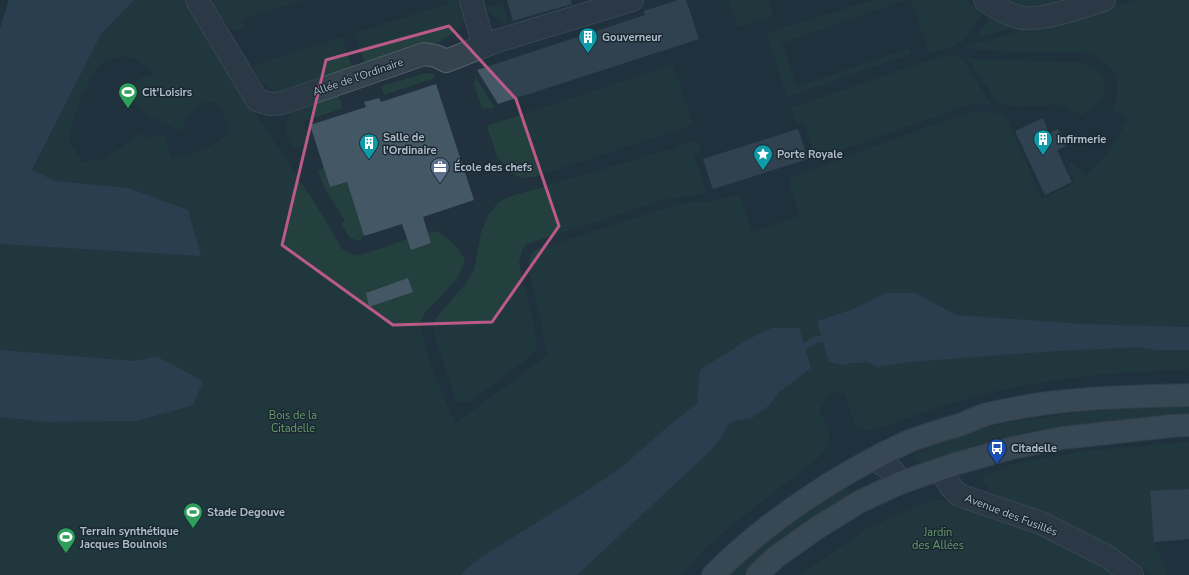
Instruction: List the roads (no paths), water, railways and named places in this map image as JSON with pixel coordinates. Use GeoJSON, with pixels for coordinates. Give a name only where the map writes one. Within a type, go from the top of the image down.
{"type":"FeatureCollection","features":[{"type":"Feature","properties":{"kind":"main road"},"geometry":{"type":"LineString","coordinates":[[713,575],[737,552],[807,499],[873,459],[922,436],[985,415],[1017,408],[1071,401],[1189,395]]}},
{"type":"Feature","properties":{"kind":"main road"},"geometry":{"type":"LineString","coordinates":[[757,575],[776,557],[817,528],[859,502],[900,483],[940,469],[1012,448],[1062,438],[1189,425]]}},
{"type":"Feature","properties":{"kind":"street","name":"Allée de l'Ordinaire"},"geometry":{"type":"LineString","coordinates":[[197,0],[257,100],[270,104],[282,103],[424,54],[436,56],[446,61],[484,46]]}},
{"type":"Feature","properties":{"kind":"street"},"geometry":{"type":"LineString","coordinates":[[471,0],[484,46],[632,0]]}},
{"type":"Feature","properties":{"kind":"street"},"geometry":{"type":"LineString","coordinates":[[989,3],[1018,17],[1040,18],[1104,0]]}},
{"type":"Feature","properties":{"kind":"street"},"geometry":{"type":"LineString","coordinates":[[873,459],[893,471],[900,483]]}},
{"type":"Feature","properties":{"kind":"street","name":"Avenue des Fusillés"},"geometry":{"type":"LineString","coordinates":[[940,469],[951,487],[959,494],[1041,524],[1108,557],[1132,575]]}},
{"type":"Feature","properties":{"kind":"water"},"geometry":{"type":"Polygon","coordinates":[[[9,0],[134,0],[101,34],[32,170],[55,181],[128,188],[188,210],[201,256],[0,244],[0,28],[9,0]]]}},
{"type":"Feature","properties":{"kind":"water"},"geometry":{"type":"Polygon","coordinates":[[[886,293],[915,293],[956,315],[1082,324],[1189,327],[1189,350],[1155,350],[1140,347],[1056,351],[908,362],[877,367],[867,361],[843,365],[829,362],[817,321],[854,309],[886,293]]]}},
{"type":"Feature","properties":{"kind":"water"},"geometry":{"type":"Polygon","coordinates":[[[772,328],[799,328],[811,368],[779,392],[768,406],[752,418],[730,422],[721,438],[710,451],[577,575],[463,575],[462,573],[477,560],[622,467],[697,403],[700,370],[747,340],[772,328]]]}},
{"type":"Feature","properties":{"kind":"water"},"geometry":{"type":"Polygon","coordinates":[[[0,350],[135,361],[156,356],[203,381],[193,405],[137,421],[45,422],[0,417],[0,350]]]}},
{"type":"Feature","properties":{"kind":"waterway"},"geometry":{"type":"LineString","coordinates":[[799,351],[816,339],[830,339]]}},
{"type":"Feature","properties":{"kind":"place","name":"Gouverneur"},"geometry":{"type":"Point","coordinates":[588,54]}},
{"type":"Feature","properties":{"kind":"place","name":"Cit'Loisirs"},"geometry":{"type":"Point","coordinates":[128,109]}},
{"type":"Feature","properties":{"kind":"place","name":"Infirmerie"},"geometry":{"type":"Point","coordinates":[1043,156]}},
{"type":"Feature","properties":{"kind":"place","name":"Salle de l'Ordinaire"},"geometry":{"type":"Point","coordinates":[369,160]}},
{"type":"Feature","properties":{"kind":"place","name":"Porte Royale"},"geometry":{"type":"Point","coordinates":[763,171]}},
{"type":"Feature","properties":{"kind":"place","name":"École des chefs"},"geometry":{"type":"Point","coordinates":[440,184]}},
{"type":"Feature","properties":{"kind":"place","name":"Citadelle"},"geometry":{"type":"Point","coordinates":[997,465]}},
{"type":"Feature","properties":{"kind":"place","name":"Stade Degouve"},"geometry":{"type":"Point","coordinates":[193,529]}},
{"type":"Feature","properties":{"kind":"place","name":"Terrain synthétique Jacques Boulnois"},"geometry":{"type":"Point","coordinates":[66,554]}},
{"type":"Feature","properties":{"kind":"park label","name":"Bois de la Citadelle"},"geometry":{"type":"Point","coordinates":[293,421]}},
{"type":"Feature","properties":{"kind":"park label","name":"Jardin des Allées"},"geometry":{"type":"Point","coordinates":[938,538]}}]}
